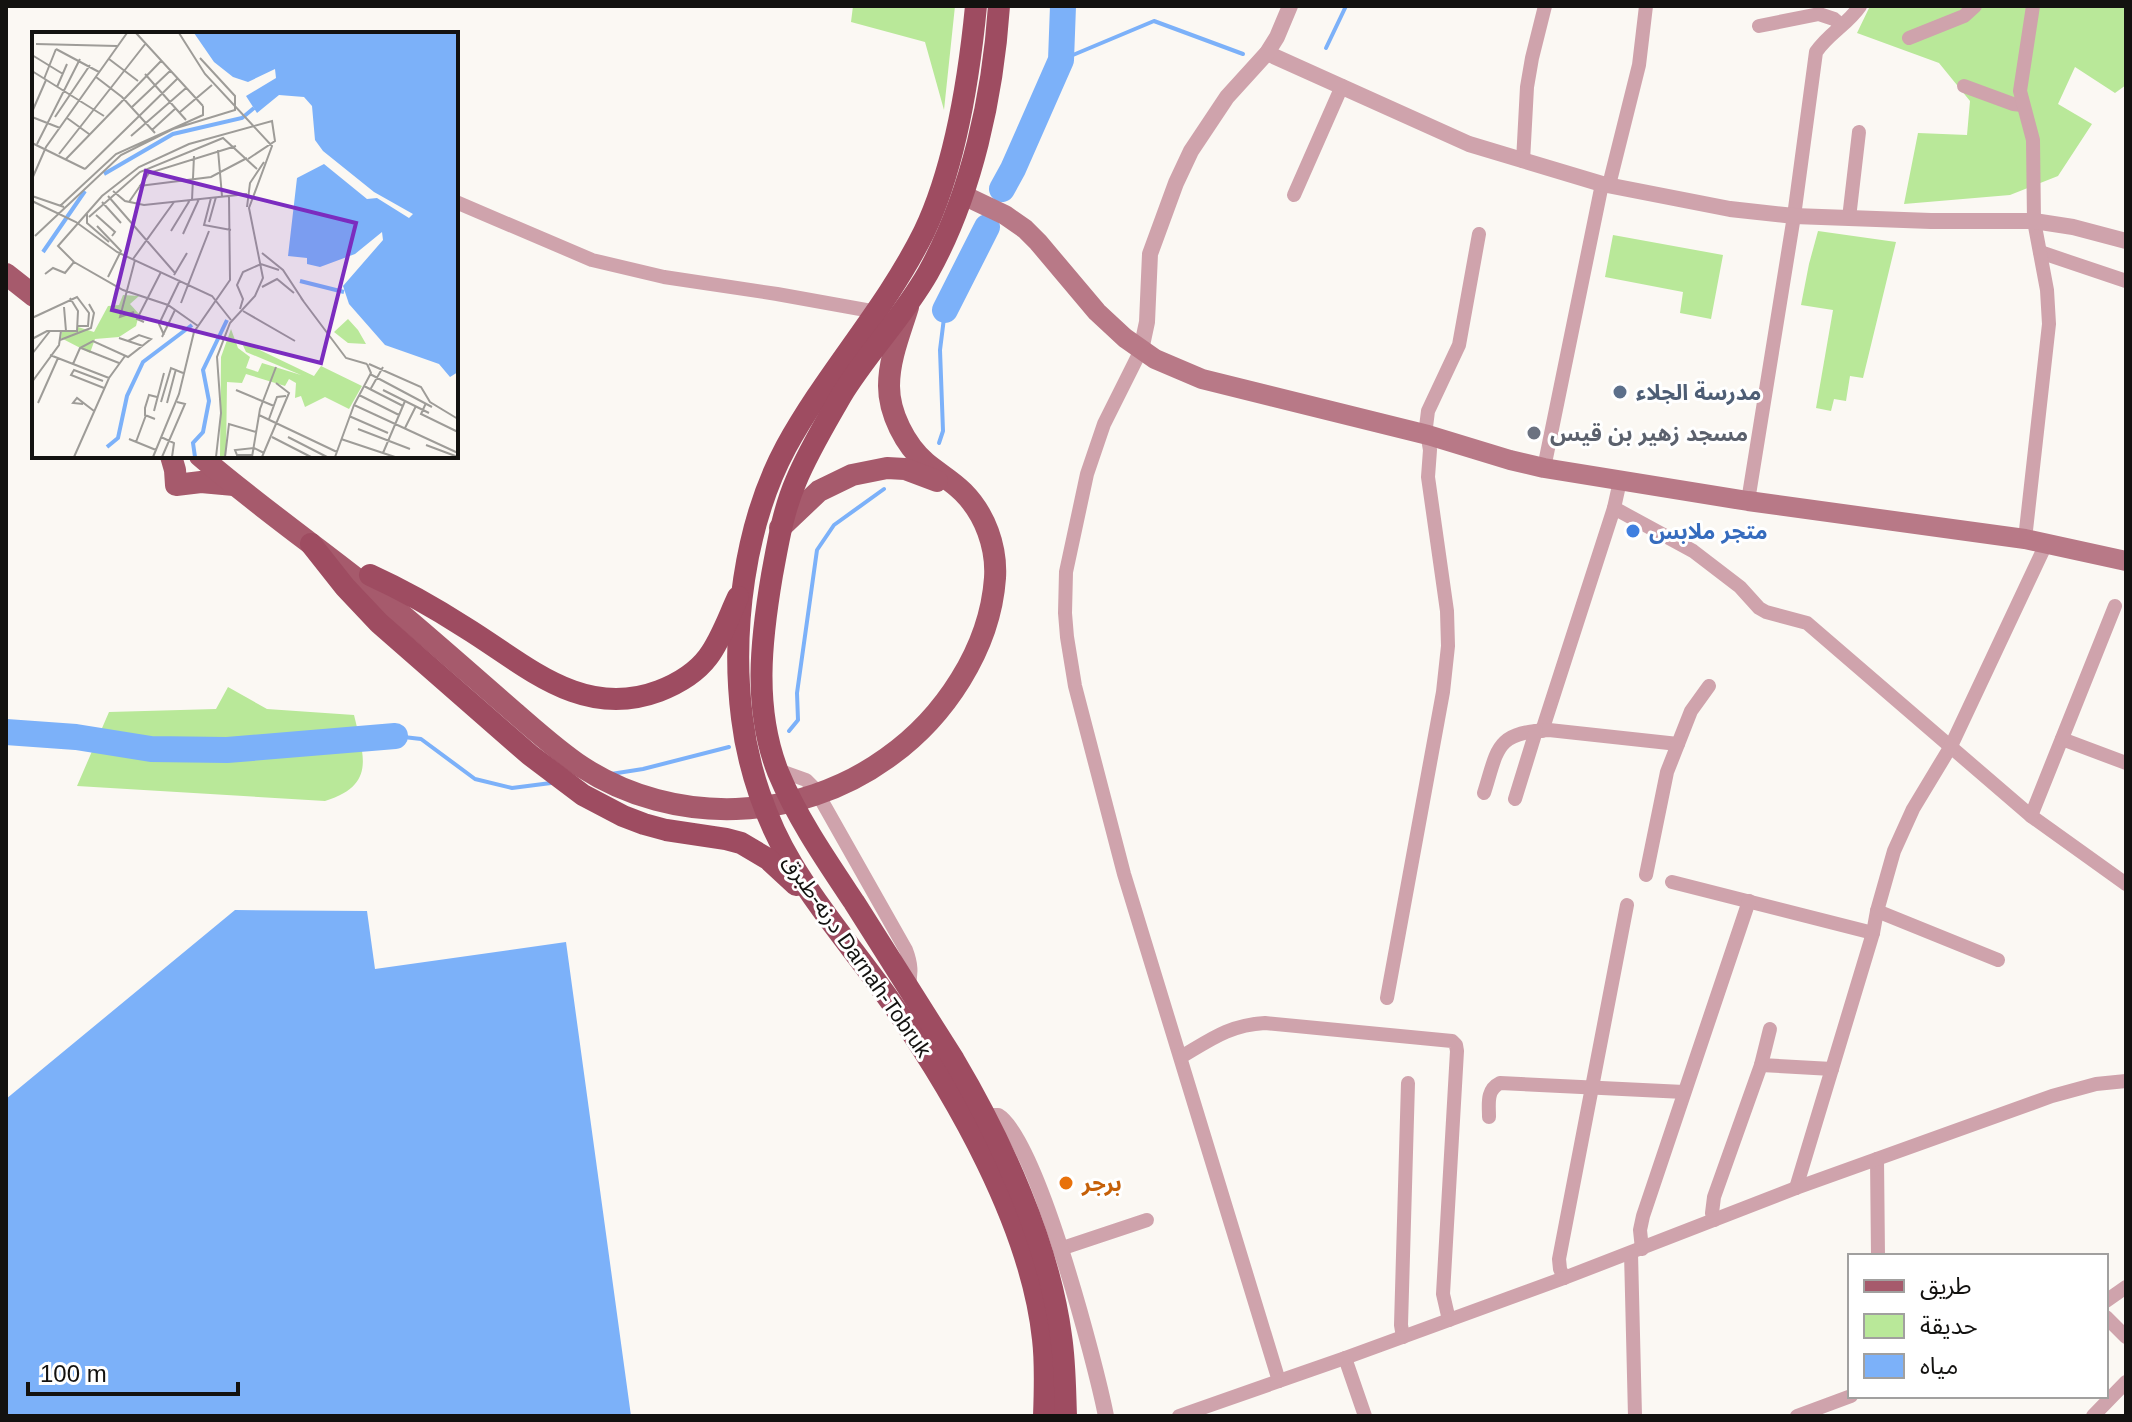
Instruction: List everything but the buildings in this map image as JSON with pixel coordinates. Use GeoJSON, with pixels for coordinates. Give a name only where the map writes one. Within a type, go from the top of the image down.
{"type":"FeatureCollection","features":[{"type":"Feature","properties":{"kind":"highway","name":"درنه-طبرق Darnah-Tobruk"},"geometry":{"type":"LineString","coordinates":[[976,6],[960,109],[941,191],[924,232],[877,312],[786,448],[763,500],[750,541],[743,585],[738,684],[748,754],[777,837],[792,865],[920,1045],[957,1106],[994,1179],[1020,1245],[1039,1311],[1045,1365],[1044,1416]]}},
{"type":"Feature","properties":{"kind":"highway","name":"درنه-طبرق Darnah-Tobruk"},"geometry":{"type":"LineString","coordinates":[[999,6],[987,97],[963,195],[928,271],[861,366],[826,423],[795,483],[780,528],[765,621],[761,702],[778,770],[803,822],[954,1060],[985,1116],[1024,1203],[1048,1276],[1061,1335],[1066,1416]]}},
{"type":"Feature","properties":{"kind":"highway"},"geometry":{"type":"LineString","coordinates":[[311,544],[379,623],[530,755],[583,795],[644,824],[741,843],[768,859],[824,910]]}},
{"type":"Feature","properties":{"kind":"highway"},"geometry":{"type":"LineString","coordinates":[[370,575],[469,629],[523,667],[558,686],[587,696],[617,700],[662,690],[687,676],[709,657],[743,585]]}},
{"type":"Feature","properties":{"kind":"main road"},"geometry":{"type":"LineString","coordinates":[[963,195],[1005,215],[1025,229],[1097,312],[1133,344],[1172,368],[1202,379],[1428,435],[1544,468],[1748,501],[2025,539],[2126,561]]}},
{"type":"Feature","properties":{"kind":"main road"},"geometry":{"type":"LineString","coordinates":[[6,274],[32,294]]}},
{"type":"Feature","properties":{"kind":"main road"},"geometry":{"type":"LineString","coordinates":[[6,287],[32,307]]}},
{"type":"Feature","properties":{"kind":"main road"},"geometry":{"type":"LineString","coordinates":[[202,458],[528,717],[590,760],[651,788],[694,797],[761,798],[782,794],[850,770],[870,759],[907,729],[939,694],[991,605],[995,575],[987,529],[966,494],[915,452],[898,422],[889,390],[893,355],[909,302]]}},
{"type":"Feature","properties":{"kind":"main road"},"geometry":{"type":"LineString","coordinates":[[172,458],[176,485],[201,482],[234,485]]}},
{"type":"Feature","properties":{"kind":"main road"},"geometry":{"type":"LineString","coordinates":[[222,458],[370,575],[528,717]]}},
{"type":"Feature","properties":{"kind":"main road"},"geometry":{"type":"LineString","coordinates":[[780,528],[819,491],[852,475],[887,468],[905,469],[936,480],[965,506],[982,541],[985,586],[977,633]]}},
{"type":"Feature","properties":{"kind":"street"},"geometry":{"type":"LineString","coordinates":[[1279,1381],[1124,874],[1075,686],[1065,613],[1069,552],[1087,474],[1133,344],[1134,325],[1147,313],[1150,254],[1191,151],[1227,97],[1267,53],[1290,6]]}},
{"type":"Feature","properties":{"kind":"street"},"geometry":{"type":"LineString","coordinates":[[1523,161],[1527,87],[1545,6]]}},
{"type":"Feature","properties":{"kind":"street"},"geometry":{"type":"LineString","coordinates":[[1544,468],[1605,185],[1639,65],[1646,6]]}},
{"type":"Feature","properties":{"kind":"street"},"geometry":{"type":"LineString","coordinates":[[1748,501],[1794,216],[1816,52],[1827,37],[1860,6]]}},
{"type":"Feature","properties":{"kind":"street"},"geometry":{"type":"LineString","coordinates":[[1909,38],[1964,16],[1975,6]]}},
{"type":"Feature","properties":{"kind":"street"},"geometry":{"type":"LineString","coordinates":[[2025,539],[2049,324],[2047,290],[2034,221],[2034,150],[2020,85],[2033,6]]}},
{"type":"Feature","properties":{"kind":"street"},"geometry":{"type":"LineString","coordinates":[[1759,26],[1819,14],[1841,25]]}},
{"type":"Feature","properties":{"kind":"street"},"geometry":{"type":"LineString","coordinates":[[1267,53],[1469,144],[1605,185],[1717,207],[1794,216],[2034,221],[2073,227],[2126,241]]}},
{"type":"Feature","properties":{"kind":"street"},"geometry":{"type":"LineString","coordinates":[[1294,195],[1342,86]]}},
{"type":"Feature","properties":{"kind":"street"},"geometry":{"type":"LineString","coordinates":[[1964,86],[2022,105]]}},
{"type":"Feature","properties":{"kind":"street"},"geometry":{"type":"LineString","coordinates":[[1849,218],[1859,132]]}},
{"type":"Feature","properties":{"kind":"street"},"geometry":{"type":"LineString","coordinates":[[458,203],[592,260],[664,277],[877,312]]}},
{"type":"Feature","properties":{"kind":"street"},"geometry":{"type":"LineString","coordinates":[[1387,998],[1443,692],[1448,646],[1444,584],[1428,477],[1430,457],[1426,427],[1428,411],[1462,336],[1479,234]]}},
{"type":"Feature","properties":{"kind":"street"},"geometry":{"type":"LineString","coordinates":[[2040,252],[2126,281]]}},
{"type":"Feature","properties":{"kind":"street"},"geometry":{"type":"LineString","coordinates":[[1515,799],[1614,508],[1620,481]]}},
{"type":"Feature","properties":{"kind":"street"},"geometry":{"type":"LineString","coordinates":[[1614,508],[1693,551],[1740,587],[1766,612],[1807,623],[2031,816],[2125,880]]}},
{"type":"Feature","properties":{"kind":"street"},"geometry":{"type":"LineString","coordinates":[[1796,1188],[1873,933],[1894,851],[1913,809],[1951,746],[2046,544]]}},
{"type":"Feature","properties":{"kind":"street"},"geometry":{"type":"LineString","coordinates":[[2031,816],[2115,606]]}},
{"type":"Feature","properties":{"kind":"street"},"geometry":{"type":"LineString","coordinates":[[1646,875],[1665,780],[1695,704],[1709,686]]}},
{"type":"Feature","properties":{"kind":"street"},"geometry":{"type":"LineString","coordinates":[[1484,793],[1500,745],[1513,737],[1539,731],[1678,744]]}},
{"type":"Feature","properties":{"kind":"street"},"geometry":{"type":"LineString","coordinates":[[2062,739],[2126,763]]}},
{"type":"Feature","properties":{"kind":"street"},"geometry":{"type":"LineString","coordinates":[[1672,882],[1873,933]]}},
{"type":"Feature","properties":{"kind":"street"},"geometry":{"type":"LineString","coordinates":[[1635,1416],[1636,1251],[1643,1216],[1749,901]]}},
{"type":"Feature","properties":{"kind":"street"},"geometry":{"type":"LineString","coordinates":[[1564,1278],[1559,1259],[1627,905]]}},
{"type":"Feature","properties":{"kind":"street"},"geometry":{"type":"LineString","coordinates":[[1877,911],[1998,960]]}},
{"type":"Feature","properties":{"kind":"street"},"geometry":{"type":"LineString","coordinates":[[1181,1057],[1232,1028],[1255,1024],[1452,1041],[1457,1051],[1443,1294],[1449,1320]]}},
{"type":"Feature","properties":{"kind":"street"},"geometry":{"type":"LineString","coordinates":[[1714,1220],[1714,1197],[1761,1065],[1770,1029]]}},
{"type":"Feature","properties":{"kind":"street"},"geometry":{"type":"LineString","coordinates":[[1761,1065],[1832,1069]]}},
{"type":"Feature","properties":{"kind":"street"},"geometry":{"type":"LineString","coordinates":[[1179,1416],[1403,1337],[1796,1188],[2077,1088],[2126,1081]]}},
{"type":"Feature","properties":{"kind":"street"},"geometry":{"type":"LineString","coordinates":[[1403,1337],[1408,1083]]}},
{"type":"Feature","properties":{"kind":"street"},"geometry":{"type":"LineString","coordinates":[[1489,1117],[1490,1093],[1500,1083],[1684,1092]]}},
{"type":"Feature","properties":{"kind":"street"},"geometry":{"type":"LineString","coordinates":[[985,1116],[994,1114],[1003,1118],[1019,1141],[1039,1188],[1093,1360],[1106,1416]]}},
{"type":"Feature","properties":{"kind":"street"},"geometry":{"type":"LineString","coordinates":[[1877,1159],[1878,1254]]}},
{"type":"Feature","properties":{"kind":"street"},"geometry":{"type":"LineString","coordinates":[[1060,1249],[1147,1220]]}},
{"type":"Feature","properties":{"kind":"street"},"geometry":{"type":"LineString","coordinates":[[2108,1300],[2126,1287]]}},
{"type":"Feature","properties":{"kind":"street"},"geometry":{"type":"LineString","coordinates":[[2108,1319],[2126,1337]]}},
{"type":"Feature","properties":{"kind":"street"},"geometry":{"type":"LineString","coordinates":[[1345,1358],[1365,1416]]}},
{"type":"Feature","properties":{"kind":"street"},"geometry":{"type":"LineString","coordinates":[[2093,1416],[2126,1382]]}},
{"type":"Feature","properties":{"kind":"street"},"geometry":{"type":"LineString","coordinates":[[1797,1416],[1848,1397]]}},
{"type":"Feature","properties":{"kind":"green space"},"geometry":{"type":"Polygon","coordinates":[[[853,6],[955,6],[944,110],[925,42],[851,22],[853,6]]]}},
{"type":"Feature","properties":{"kind":"green space"},"geometry":{"type":"Polygon","coordinates":[[[1870,6],[2126,6],[2126,85],[2115,93],[2075,67],[2058,104],[2092,124],[2058,176],[2010,195],[1904,204],[1918,133],[1967,135],[1970,101],[1939,63],[1857,33],[1870,6]]]}},
{"type":"Feature","properties":{"kind":"green space"},"geometry":{"type":"Polygon","coordinates":[[[1818,231],[1896,242],[1863,378],[1850,376],[1846,401],[1834,399],[1831,411],[1816,408],[1833,310],[1801,305],[1818,231]]]}},
{"type":"Feature","properties":{"kind":"green space"},"geometry":{"type":"Polygon","coordinates":[[[1613,235],[1723,255],[1711,319],[1680,313],[1683,292],[1605,277],[1613,235]]]}},
{"type":"Feature","properties":{"kind":"green space"},"geometry":{"type":"Polygon","coordinates":[[[228,687],[267,709],[354,715],[363,756],[359,778],[352,787],[325,801],[77,786],[109,712],[216,709],[228,687]]]}},
{"type":"Feature","properties":{"kind":"water"},"geometry":{"type":"Polygon","coordinates":[[[235,910],[367,911],[375,969],[566,942],[631,1416],[6,1416],[6,1099],[235,910]]]}},
{"type":"Feature","properties":{"kind":"waterway"},"geometry":{"type":"LineString","coordinates":[[1002,189],[1061,60],[1063,6]]}},
{"type":"Feature","properties":{"kind":"waterway"},"geometry":{"type":"LineString","coordinates":[[1326,48],[1346,6]]}},
{"type":"Feature","properties":{"kind":"waterway"},"geometry":{"type":"LineString","coordinates":[[1061,60],[1154,21],[1243,54]]}},
{"type":"Feature","properties":{"kind":"waterway"},"geometry":{"type":"LineString","coordinates":[[945,310],[987,227]]}},
{"type":"Feature","properties":{"kind":"waterway"},"geometry":{"type":"LineString","coordinates":[[939,443],[943,431],[940,350],[945,310]]}},
{"type":"Feature","properties":{"kind":"waterway"},"geometry":{"type":"LineString","coordinates":[[789,731],[798,720],[797,693],[817,550],[834,525],[884,489]]}},
{"type":"Feature","properties":{"kind":"waterway"},"geometry":{"type":"LineString","coordinates":[[6,732],[76,737],[151,749],[227,750],[395,736]]}},
{"type":"Feature","properties":{"kind":"waterway"},"geometry":{"type":"LineString","coordinates":[[395,736],[421,739],[475,779],[512,788],[551,783]]}},
{"type":"Feature","properties":{"kind":"waterway"},"geometry":{"type":"LineString","coordinates":[[611,774],[729,747]]}},
{"type":"Feature","properties":{"kind":"place","name":"مدرسة الجلاء"},"geometry":{"type":"Point","coordinates":[1620,392]}},
{"type":"Feature","properties":{"kind":"place","name":"مسجد زهير بن قيس"},"geometry":{"type":"Point","coordinates":[1534,433]}},
{"type":"Feature","properties":{"kind":"place","name":"متجر ملابس"},"geometry":{"type":"Point","coordinates":[1633,531]}},
{"type":"Feature","properties":{"kind":"place","name":"برجر"},"geometry":{"type":"Point","coordinates":[1066,1183]}}]}
